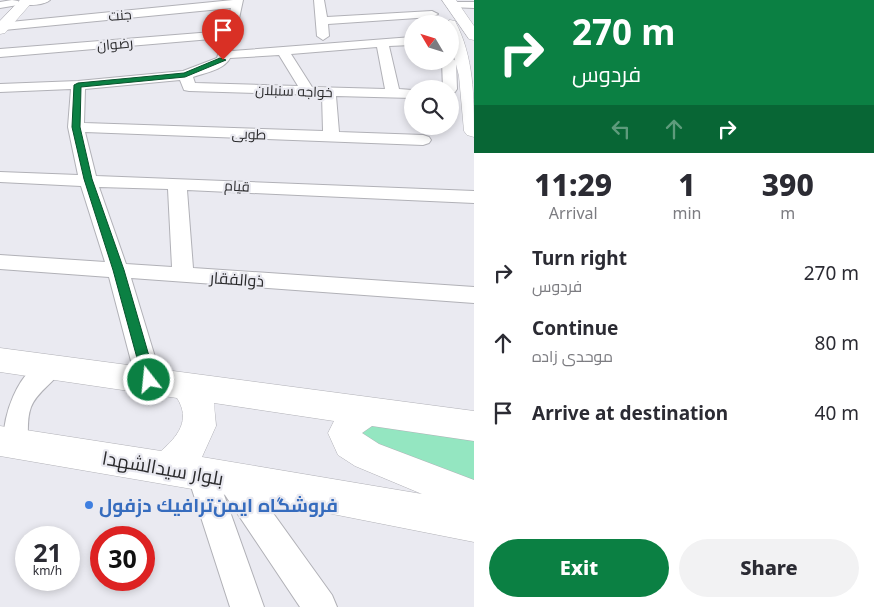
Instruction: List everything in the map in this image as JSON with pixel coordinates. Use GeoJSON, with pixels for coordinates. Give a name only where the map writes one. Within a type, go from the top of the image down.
{"type":"FeatureCollection","features":[{"type":"Feature","properties":{"kind":"main road"},"geometry":{"type":"LineString","coordinates":[[434,0],[444,15]]}},
{"type":"Feature","properties":{"kind":"main road"},"geometry":{"type":"LineString","coordinates":[[1,25],[21,1]]}},
{"type":"Feature","properties":{"kind":"main road"},"geometry":{"type":"LineString","coordinates":[[452,3],[474,36]]}},
{"type":"Feature","properties":{"kind":"main road"},"geometry":{"type":"LineString","coordinates":[[459,45],[470,96],[474,131]]}},
{"type":"Feature","properties":{"kind":"main road"},"geometry":{"type":"LineString","coordinates":[[0,360],[474,426]]}},
{"type":"Feature","properties":{"kind":"main road"},"geometry":{"type":"LineString","coordinates":[[166,467],[188,449],[199,426],[198,403],[186,385]]}},
{"type":"Feature","properties":{"kind":"main road"},"geometry":{"type":"LineString","coordinates":[[371,413],[358,416],[349,422],[345,433],[350,444],[367,455],[474,498]]}},
{"type":"Feature","properties":{"kind":"main road","name":"بلوار سیدالشهدا"},"geometry":{"type":"LineString","coordinates":[[7,434],[217,477],[405,508],[474,522]]}},
{"type":"Feature","properties":{"kind":"street"},"geometry":{"type":"LineString","coordinates":[[0,5],[21,1],[45,0]]}},
{"type":"Feature","properties":{"kind":"street"},"geometry":{"type":"LineString","coordinates":[[319,0],[324,47]]}},
{"type":"Feature","properties":{"kind":"street"},"geometry":{"type":"LineString","coordinates":[[421,0],[431,15]]}},
{"type":"Feature","properties":{"kind":"street"},"geometry":{"type":"LineString","coordinates":[[0,88],[78,85],[185,75],[212,66],[223,60],[231,34],[237,2]]}},
{"type":"Feature","properties":{"kind":"street","name":"جنت"},"geometry":{"type":"LineString","coordinates":[[1,25],[118,29],[237,2]]}},
{"type":"Feature","properties":{"kind":"street"},"geometry":{"type":"LineString","coordinates":[[452,3],[474,5]]}},
{"type":"Feature","properties":{"kind":"street"},"geometry":{"type":"LineString","coordinates":[[321,21],[404,20]]}},
{"type":"Feature","properties":{"kind":"street","name":"رضوان"},"geometry":{"type":"LineString","coordinates":[[0,53],[118,29],[231,34]]}},
{"type":"Feature","properties":{"kind":"street"},"geometry":{"type":"LineString","coordinates":[[225,54],[404,42]]}},
{"type":"Feature","properties":{"kind":"street"},"geometry":{"type":"LineString","coordinates":[[382,43],[393,93]]}},
{"type":"Feature","properties":{"kind":"street"},"geometry":{"type":"LineString","coordinates":[[282,50],[308,91]]}},
{"type":"Feature","properties":{"kind":"street","name":"خواجه سنبلان"},"geometry":{"type":"LineString","coordinates":[[185,75],[189,87],[404,94]]}},
{"type":"Feature","properties":{"kind":"street"},"geometry":{"type":"LineString","coordinates":[[78,85],[76,127],[88,179],[118,270],[149,380]]}},
{"type":"Feature","properties":{"kind":"street"},"geometry":{"type":"LineString","coordinates":[[329,92],[331,137]]}},
{"type":"Feature","properties":{"kind":"street"},"geometry":{"type":"LineString","coordinates":[[459,95],[470,96]]}},
{"type":"Feature","properties":{"kind":"street","name":"طوبی"},"geometry":{"type":"LineString","coordinates":[[76,127],[423,140]]}},
{"type":"Feature","properties":{"kind":"street","name":"قیام"},"geometry":{"type":"LineString","coordinates":[[0,177],[88,179],[474,198]]}},
{"type":"Feature","properties":{"kind":"street"},"geometry":{"type":"LineString","coordinates":[[177,183],[183,275]]}},
{"type":"Feature","properties":{"kind":"street","name":"ذوالفقار"},"geometry":{"type":"LineString","coordinates":[[0,262],[474,295]]}},
{"type":"Feature","properties":{"kind":"street"},"geometry":{"type":"LineString","coordinates":[[7,434],[20,401],[33,382],[51,367]]}},
{"type":"Feature","properties":{"kind":"street"},"geometry":{"type":"LineString","coordinates":[[217,477],[247,607]]}},
{"type":"Feature","properties":{"kind":"street"},"geometry":{"type":"LineString","coordinates":[[217,477],[320,607]]}},
{"type":"Feature","properties":{"kind":"green space"},"geometry":{"type":"Polygon","coordinates":[[[365,420],[474,433],[474,492],[384,456],[355,426],[365,420]]]}},
{"type":"Feature","properties":{"kind":"place","name":"فروشگاه ايمن‌ترافيك دزفول"},"geometry":{"type":"Point","coordinates":[89,505]}},
{"type":"Feature","properties":{"kind":"route"},"geometry":{"type":"LineString","coordinates":[[149,380],[118,270],[88,179],[76,127],[78,85],[185,75],[212,66],[223,60]]}}]}
